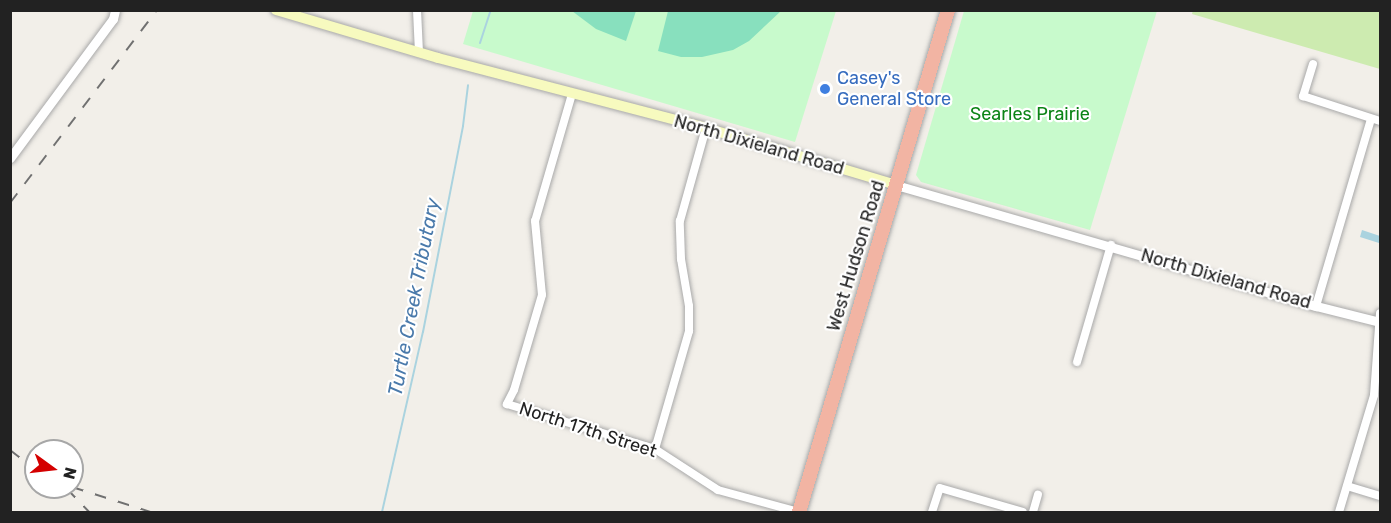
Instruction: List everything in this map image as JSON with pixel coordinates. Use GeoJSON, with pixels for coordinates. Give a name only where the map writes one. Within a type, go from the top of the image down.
{"type":"FeatureCollection","features":[{"type":"Feature","properties":{"kind":"highway","name":"West Hudson Road"},"geometry":{"type":"LineString","coordinates":[[799,512],[948,10]]}},
{"type":"Feature","properties":{"kind":"main road","name":"North Dixieland Road"},"geometry":{"type":"LineString","coordinates":[[276,10],[572,94],[706,128],[896,184]]}},
{"type":"Feature","properties":{"kind":"street"},"geometry":{"type":"LineString","coordinates":[[10,158],[113,19],[115,10]]}},
{"type":"Feature","properties":{"kind":"street"},"geometry":{"type":"LineString","coordinates":[[417,10],[419,52]]}},
{"type":"Feature","properties":{"kind":"street"},"geometry":{"type":"LineString","coordinates":[[1312,64],[1303,96],[1380,121]]}},
{"type":"Feature","properties":{"kind":"street","name":"North 17th Street"},"geometry":{"type":"LineString","coordinates":[[572,94],[535,221],[542,295],[514,390],[507,404],[655,449],[718,490],[799,512]]}},
{"type":"Feature","properties":{"kind":"street"},"geometry":{"type":"LineString","coordinates":[[1316,306],[1371,119]]}},
{"type":"Feature","properties":{"kind":"street"},"geometry":{"type":"LineString","coordinates":[[655,449],[689,331],[681,259],[680,221],[706,128]]}},
{"type":"Feature","properties":{"kind":"street","name":"North Dixieland Road"},"geometry":{"type":"LineString","coordinates":[[896,184],[1316,306],[1380,319]]}},
{"type":"Feature","properties":{"kind":"street"},"geometry":{"type":"LineString","coordinates":[[1077,362],[1111,245]]}},
{"type":"Feature","properties":{"kind":"street"},"geometry":{"type":"LineString","coordinates":[[1339,513],[1377,396],[1380,319]]}},
{"type":"Feature","properties":{"kind":"street"},"geometry":{"type":"LineString","coordinates":[[1347,486],[1380,496]]}},
{"type":"Feature","properties":{"kind":"street"},"geometry":{"type":"LineString","coordinates":[[932,513],[939,488],[1023,513]]}},
{"type":"Feature","properties":{"kind":"street"},"geometry":{"type":"LineString","coordinates":[[1033,513],[1038,495]]}},
{"type":"Feature","properties":{"kind":"green space"},"geometry":{"type":"Polygon","coordinates":[[[668,10],[781,11],[749,41],[733,50],[702,57],[681,57],[658,51],[668,10]]]}},
{"type":"Feature","properties":{"kind":"green space"},"geometry":{"type":"Polygon","coordinates":[[[1193,10],[1380,11],[1380,69],[1192,14],[1193,10]]]}},
{"type":"Feature","properties":{"kind":"green space"},"geometry":{"type":"Polygon","coordinates":[[[473,11],[836,11],[795,142],[463,44],[473,11]]]}},
{"type":"Feature","properties":{"kind":"green space"},"geometry":{"type":"Polygon","coordinates":[[[572,11],[636,11],[626,41],[596,29],[572,11]]]}},
{"type":"Feature","properties":{"kind":"green space","name":"Searles Prairie"},"geometry":{"type":"Polygon","coordinates":[[[964,11],[1157,11],[1090,230],[921,182],[916,175],[964,11]]]}},
{"type":"Feature","properties":{"kind":"water"},"geometry":{"type":"Polygon","coordinates":[[[1362,230],[1380,236],[1379,243],[1360,237],[1362,230]]]}},
{"type":"Feature","properties":{"kind":"waterway","name":"Turtle Creek Tributary"},"geometry":{"type":"LineString","coordinates":[[480,43],[491,10]]}},
{"type":"Feature","properties":{"kind":"waterway","name":"Turtle Creek Tributary"},"geometry":{"type":"LineString","coordinates":[[382,512],[423,332],[463,126],[468,85]]}},
{"type":"Feature","properties":{"kind":"railway"},"geometry":{"type":"LineString","coordinates":[[10,203],[157,10]]}},
{"type":"Feature","properties":{"kind":"railway"},"geometry":{"type":"LineString","coordinates":[[10,450],[24,461]]}},
{"type":"Feature","properties":{"kind":"railway"},"geometry":{"type":"LineString","coordinates":[[84,491],[151,512]]}},
{"type":"Feature","properties":{"kind":"railway"},"geometry":{"type":"LineString","coordinates":[[77,499],[89,512]]}},
{"type":"Feature","properties":{"kind":"place","name":"Casey's General Store"},"geometry":{"type":"Point","coordinates":[825,89]}}]}
